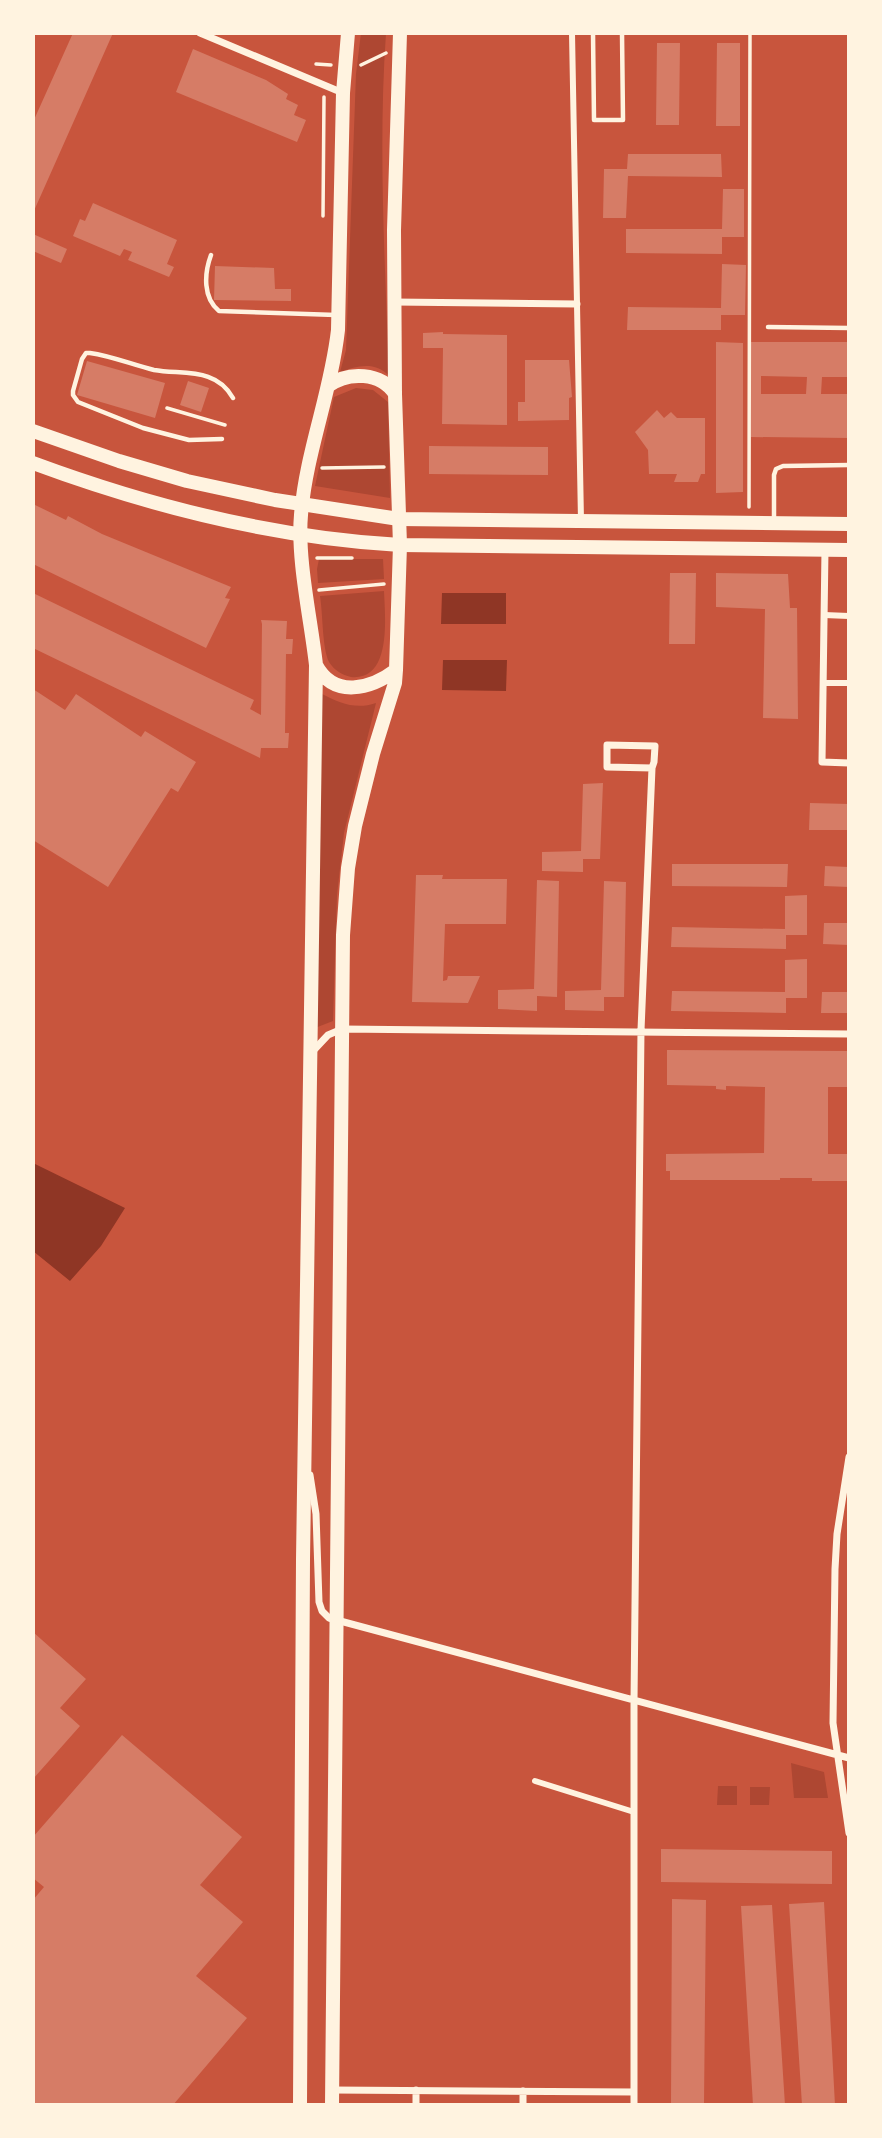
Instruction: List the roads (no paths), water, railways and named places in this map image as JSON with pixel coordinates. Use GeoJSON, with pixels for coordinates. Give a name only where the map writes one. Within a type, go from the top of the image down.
{"type":"FeatureCollection","features":[{"type":"Feature","properties":{"kind":"main road"},"geometry":{"type":"LineString","coordinates":[[300,2105],[304,1447],[316,665],[300,534],[309,466],[334,361],[340,315],[344,93],[348,33]]}},
{"type":"Feature","properties":{"kind":"main road"},"geometry":{"type":"LineString","coordinates":[[332,2097],[343,936],[348,868],[360,800],[395,683],[396,670],[400,545],[395,394],[394,230],[400,33]]}},
{"type":"Feature","properties":{"kind":"main road"},"geometry":{"type":"LineString","coordinates":[[328,386],[342,378],[367,376],[386,383],[395,394]]}},
{"type":"Feature","properties":{"kind":"main road"},"geometry":{"type":"LineString","coordinates":[[33,432],[187,481],[302,505],[399,519],[849,524]]}},
{"type":"Feature","properties":{"kind":"main road"},"geometry":{"type":"LineString","coordinates":[[33,463],[177,507],[300,534],[400,545],[849,550]]}},
{"type":"Feature","properties":{"kind":"main road"},"geometry":{"type":"LineString","coordinates":[[316,665],[328,680],[350,688],[368,687],[381,682],[396,670]]}},
{"type":"Feature","properties":{"kind":"street"},"geometry":{"type":"LineString","coordinates":[[200,33],[344,93]]}},
{"type":"Feature","properties":{"kind":"street"},"geometry":{"type":"LineString","coordinates":[[572,33],[581,523]]}},
{"type":"Feature","properties":{"kind":"street"},"geometry":{"type":"LineString","coordinates":[[394,302],[577,304]]}},
{"type":"Feature","properties":{"kind":"street"},"geometry":{"type":"LineString","coordinates":[[825,550],[822,762],[849,763]]}},
{"type":"Feature","properties":{"kind":"street"},"geometry":{"type":"LineString","coordinates":[[824,615],[849,616]]}},
{"type":"Feature","properties":{"kind":"street"},"geometry":{"type":"LineString","coordinates":[[823,683],[849,683]]}},
{"type":"Feature","properties":{"kind":"street"},"geometry":{"type":"LineString","coordinates":[[634,2105],[634,1701],[641,1030],[655,746],[607,745],[607,767],[652,768]]}},
{"type":"Feature","properties":{"kind":"street"},"geometry":{"type":"LineString","coordinates":[[310,1055],[323,1039],[342,1029],[849,1034]]}},
{"type":"Feature","properties":{"kind":"street"},"geometry":{"type":"LineString","coordinates":[[304,1447],[316,1514],[319,1602],[325,1615],[337,1621],[849,1758]]}},
{"type":"Feature","properties":{"kind":"street"},"geometry":{"type":"LineString","coordinates":[[849,1457],[837,1534],[833,1723],[849,1833]]}},
{"type":"Feature","properties":{"kind":"street"},"geometry":{"type":"LineString","coordinates":[[535,1781],[634,1812]]}},
{"type":"Feature","properties":{"kind":"street"},"geometry":{"type":"LineString","coordinates":[[332,2097],[416,2090],[634,2092]]}},
{"type":"Feature","properties":{"kind":"street"},"geometry":{"type":"LineString","coordinates":[[416,2090],[416,2105]]}},
{"type":"Feature","properties":{"kind":"street"},"geometry":{"type":"LineString","coordinates":[[523,2091],[523,2105]]}},
{"type":"Feature","properties":{"kind":"lane"},"geometry":{"type":"LineString","coordinates":[[593,33],[594,120],[623,120],[622,33]]}},
{"type":"Feature","properties":{"kind":"lane"},"geometry":{"type":"LineString","coordinates":[[211,255],[207,295],[211,304],[219,311],[340,315]]}},
{"type":"Feature","properties":{"kind":"lane"},"geometry":{"type":"LineString","coordinates":[[768,327],[849,328]]}},
{"type":"Feature","properties":{"kind":"lane"},"geometry":{"type":"LineString","coordinates":[[222,439],[192,441],[143,428],[78,402],[72,391],[83,355],[90,353],[156,370],[185,371],[214,379],[233,398]]}},
{"type":"Feature","properties":{"kind":"lane"},"geometry":{"type":"LineString","coordinates":[[774,523],[776,469],[783,466],[849,465]]}}]}
